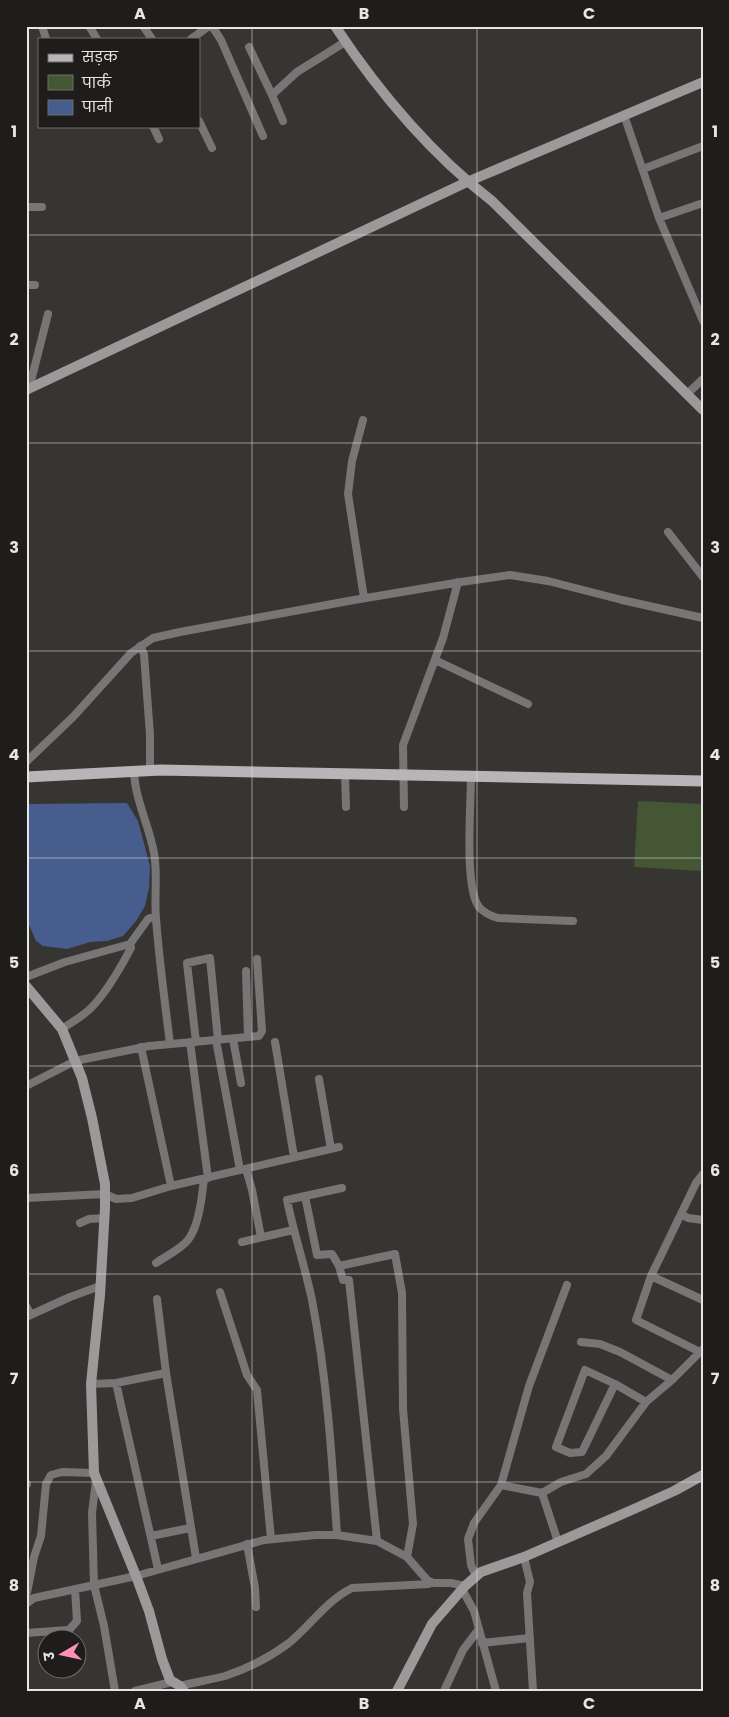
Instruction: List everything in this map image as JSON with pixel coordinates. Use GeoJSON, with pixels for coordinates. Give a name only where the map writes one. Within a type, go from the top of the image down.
{"type":"FeatureCollection","features":[{"type":"Feature","properties":{"kind":"main road"},"geometry":{"type":"LineString","coordinates":[[335,26],[379,88],[426,140],[467,182],[492,201],[703,410]]}},
{"type":"Feature","properties":{"kind":"main road"},"geometry":{"type":"LineString","coordinates":[[30,383],[467,182],[703,82]]}},
{"type":"Feature","properties":{"kind":"main road"},"geometry":{"type":"LineString","coordinates":[[26,777],[150,770],[703,781]]}},
{"type":"Feature","properties":{"kind":"main road"},"geometry":{"type":"LineString","coordinates":[[26,986],[62,1029],[82,1078],[102,1167],[105,1218],[91,1384],[95,1477],[149,1611],[162,1659],[178,1686]]}},
{"type":"Feature","properties":{"kind":"main road"},"geometry":{"type":"LineString","coordinates":[[402,1690],[432,1624],[464,1587],[481,1572],[524,1558],[674,1491],[703,1475]]}},
{"type":"Feature","properties":{"kind":"street"},"geometry":{"type":"LineString","coordinates":[[42,26],[46,38]]}},
{"type":"Feature","properties":{"kind":"street"},"geometry":{"type":"LineString","coordinates":[[89,26],[96,38]]}},
{"type":"Feature","properties":{"kind":"street"},"geometry":{"type":"LineString","coordinates":[[143,26],[151,38]]}},
{"type":"Feature","properties":{"kind":"street"},"geometry":{"type":"LineString","coordinates":[[193,38],[210,26],[222,40],[263,136]]}},
{"type":"Feature","properties":{"kind":"street"},"geometry":{"type":"LineString","coordinates":[[272,95],[297,72],[345,42]]}},
{"type":"Feature","properties":{"kind":"street"},"geometry":{"type":"LineString","coordinates":[[249,47],[283,121]]}},
{"type":"Feature","properties":{"kind":"street"},"geometry":{"type":"LineString","coordinates":[[624,115],[660,218],[700,308],[703,321]]}},
{"type":"Feature","properties":{"kind":"street"},"geometry":{"type":"LineString","coordinates":[[200,124],[212,148]]}},
{"type":"Feature","properties":{"kind":"street"},"geometry":{"type":"LineString","coordinates":[[154,128],[159,139]]}},
{"type":"Feature","properties":{"kind":"street"},"geometry":{"type":"LineString","coordinates":[[643,169],[703,146]]}},
{"type":"Feature","properties":{"kind":"street"},"geometry":{"type":"LineString","coordinates":[[660,218],[703,203]]}},
{"type":"Feature","properties":{"kind":"street"},"geometry":{"type":"LineString","coordinates":[[26,207],[42,207]]}},
{"type":"Feature","properties":{"kind":"street"},"geometry":{"type":"LineString","coordinates":[[26,286],[36,285]]}},
{"type":"Feature","properties":{"kind":"street"},"geometry":{"type":"LineString","coordinates":[[30,383],[48,314]]}},
{"type":"Feature","properties":{"kind":"street"},"geometry":{"type":"LineString","coordinates":[[687,394],[703,379]]}},
{"type":"Feature","properties":{"kind":"street"},"geometry":{"type":"LineString","coordinates":[[363,420],[352,462],[348,494],[364,598]]}},
{"type":"Feature","properties":{"kind":"street"},"geometry":{"type":"LineString","coordinates":[[668,532],[703,577]]}},
{"type":"Feature","properties":{"kind":"street"},"geometry":{"type":"LineString","coordinates":[[26,762],[73,717],[131,653],[153,638],[180,632],[364,598],[510,575],[548,581],[703,618]]}},
{"type":"Feature","properties":{"kind":"street"},"geometry":{"type":"LineString","coordinates":[[404,807],[405,775],[403,745],[443,638],[458,582]]}},
{"type":"Feature","properties":{"kind":"street"},"geometry":{"type":"LineString","coordinates":[[140,646],[144,654],[150,735],[150,770]]}},
{"type":"Feature","properties":{"kind":"street"},"geometry":{"type":"LineString","coordinates":[[435,660],[528,704]]}},
{"type":"Feature","properties":{"kind":"street"},"geometry":{"type":"LineString","coordinates":[[134,771],[137,796],[148,826],[154,854],[156,880],[155,916],[170,1044]]}},
{"type":"Feature","properties":{"kind":"street"},"geometry":{"type":"LineString","coordinates":[[345,774],[346,807]]}},
{"type":"Feature","properties":{"kind":"street"},"geometry":{"type":"LineString","coordinates":[[471,776],[470,865],[472,893],[478,906],[488,915],[498,918],[573,921]]}},
{"type":"Feature","properties":{"kind":"street"},"geometry":{"type":"LineString","coordinates":[[62,1029],[90,1008],[100,996],[131,948],[130,944],[148,919],[155,916]]}},
{"type":"Feature","properties":{"kind":"street"},"geometry":{"type":"LineString","coordinates":[[26,977],[65,962],[130,944]]}},
{"type":"Feature","properties":{"kind":"street"},"geometry":{"type":"LineString","coordinates":[[156,1263],[187,1241],[193,1233],[206,1178],[187,963],[210,958],[217,1040],[243,1170],[252,1190],[261,1237]]}},
{"type":"Feature","properties":{"kind":"street"},"geometry":{"type":"LineString","coordinates":[[26,1086],[75,1061],[141,1047],[260,1036],[262,1031],[257,959]]}},
{"type":"Feature","properties":{"kind":"street"},"geometry":{"type":"LineString","coordinates":[[246,971],[248,1037]]}},
{"type":"Feature","properties":{"kind":"street"},"geometry":{"type":"LineString","coordinates":[[233,1039],[242,1083]]}},
{"type":"Feature","properties":{"kind":"street"},"geometry":{"type":"LineString","coordinates":[[275,1042],[294,1157]]}},
{"type":"Feature","properties":{"kind":"street"},"geometry":{"type":"LineString","coordinates":[[141,1047],[171,1186]]}},
{"type":"Feature","properties":{"kind":"street"},"geometry":{"type":"LineString","coordinates":[[319,1079],[331,1149]]}},
{"type":"Feature","properties":{"kind":"street"},"geometry":{"type":"LineString","coordinates":[[26,1198],[105,1194],[116,1199],[132,1198],[171,1186],[339,1147]]}},
{"type":"Feature","properties":{"kind":"street"},"geometry":{"type":"LineString","coordinates":[[502,1485],[542,1493],[561,1482],[586,1474],[606,1456],[646,1402],[672,1380],[701,1350],[636,1320],[651,1276],[703,1174]]}},
{"type":"Feature","properties":{"kind":"street"},"geometry":{"type":"LineString","coordinates":[[337,1535],[322,1359],[311,1298],[287,1200],[342,1188]]}},
{"type":"Feature","properties":{"kind":"street"},"geometry":{"type":"LineString","coordinates":[[305,1196],[317,1255],[332,1254],[339,1266],[343,1280],[349,1280],[377,1541]]}},
{"type":"Feature","properties":{"kind":"street"},"geometry":{"type":"LineString","coordinates":[[681,1214],[688,1218],[703,1220]]}},
{"type":"Feature","properties":{"kind":"street"},"geometry":{"type":"LineString","coordinates":[[80,1223],[89,1219],[105,1218]]}},
{"type":"Feature","properties":{"kind":"street"},"geometry":{"type":"LineString","coordinates":[[242,1242],[293,1230]]}},
{"type":"Feature","properties":{"kind":"street"},"geometry":{"type":"LineString","coordinates":[[339,1266],[395,1254],[402,1293],[403,1409],[413,1524],[407,1557]]}},
{"type":"Feature","properties":{"kind":"street"},"geometry":{"type":"LineString","coordinates":[[651,1276],[703,1300]]}},
{"type":"Feature","properties":{"kind":"street"},"geometry":{"type":"LineString","coordinates":[[476,1577],[471,1564],[468,1539],[474,1523],[502,1485],[529,1386],[567,1285]]}},
{"type":"Feature","properties":{"kind":"street"},"geometry":{"type":"LineString","coordinates":[[26,1306],[28,1316],[100,1286]]}},
{"type":"Feature","properties":{"kind":"street"},"geometry":{"type":"LineString","coordinates":[[220,1292],[247,1375],[257,1390],[271,1539]]}},
{"type":"Feature","properties":{"kind":"street"},"geometry":{"type":"LineString","coordinates":[[157,1298],[166,1373],[196,1558]]}},
{"type":"Feature","properties":{"kind":"street"},"geometry":{"type":"LineString","coordinates":[[581,1342],[600,1344],[620,1352],[672,1380]]}},
{"type":"Feature","properties":{"kind":"street"},"geometry":{"type":"LineString","coordinates":[[615,1384],[582,1452],[570,1453],[556,1447],[585,1370],[615,1384],[646,1402]]}},
{"type":"Feature","properties":{"kind":"street"},"geometry":{"type":"LineString","coordinates":[[91,1384],[116,1383],[166,1373]]}},
{"type":"Feature","properties":{"kind":"street"},"geometry":{"type":"LineString","coordinates":[[116,1383],[158,1569]]}},
{"type":"Feature","properties":{"kind":"street"},"geometry":{"type":"LineString","coordinates":[[26,1598],[34,1557],[41,1536],[46,1484],[51,1475],[62,1472],[95,1477],[92,1513],[94,1585],[104,1626],[115,1691]]}},
{"type":"Feature","properties":{"kind":"street"},"geometry":{"type":"LineString","coordinates":[[542,1493],[558,1542]]}},
{"type":"Feature","properties":{"kind":"street"},"geometry":{"type":"LineString","coordinates":[[151,1536],[190,1528]]}},
{"type":"Feature","properties":{"kind":"street"},"geometry":{"type":"LineString","coordinates":[[26,1604],[34,1598],[136,1576],[248,1544],[290,1536],[337,1535],[377,1541],[407,1557],[431,1582]]}},
{"type":"Feature","properties":{"kind":"street"},"geometry":{"type":"LineString","coordinates":[[248,1544],[256,1607]]}},
{"type":"Feature","properties":{"kind":"street"},"geometry":{"type":"LineString","coordinates":[[524,1558],[530,1582],[527,1593],[533,1691]]}},
{"type":"Feature","properties":{"kind":"street"},"geometry":{"type":"LineString","coordinates":[[136,1691],[178,1686],[230,1674],[264,1659],[289,1642],[324,1608],[352,1588],[429,1584],[431,1582],[451,1583],[464,1587],[474,1611],[496,1691]]}},
{"type":"Feature","properties":{"kind":"street"},"geometry":{"type":"LineString","coordinates":[[26,1633],[69,1630],[77,1621],[75,1589]]}},
{"type":"Feature","properties":{"kind":"street"},"geometry":{"type":"LineString","coordinates":[[444,1691],[463,1650],[479,1629]]}},
{"type":"Feature","properties":{"kind":"street"},"geometry":{"type":"LineString","coordinates":[[482,1643],[530,1638]]}},
{"type":"Feature","properties":{"kind":"green space"},"geometry":{"type":"Polygon","coordinates":[[[638,801],[703,804],[703,871],[634,867],[638,801]]]}},
{"type":"Feature","properties":{"kind":"water"},"geometry":{"type":"Polygon","coordinates":[[[127,803],[138,821],[150,866],[149,888],[145,906],[136,921],[123,936],[107,941],[90,942],[67,949],[43,946],[36,941],[26,918],[26,806],[30,804],[127,803]]]}}]}
